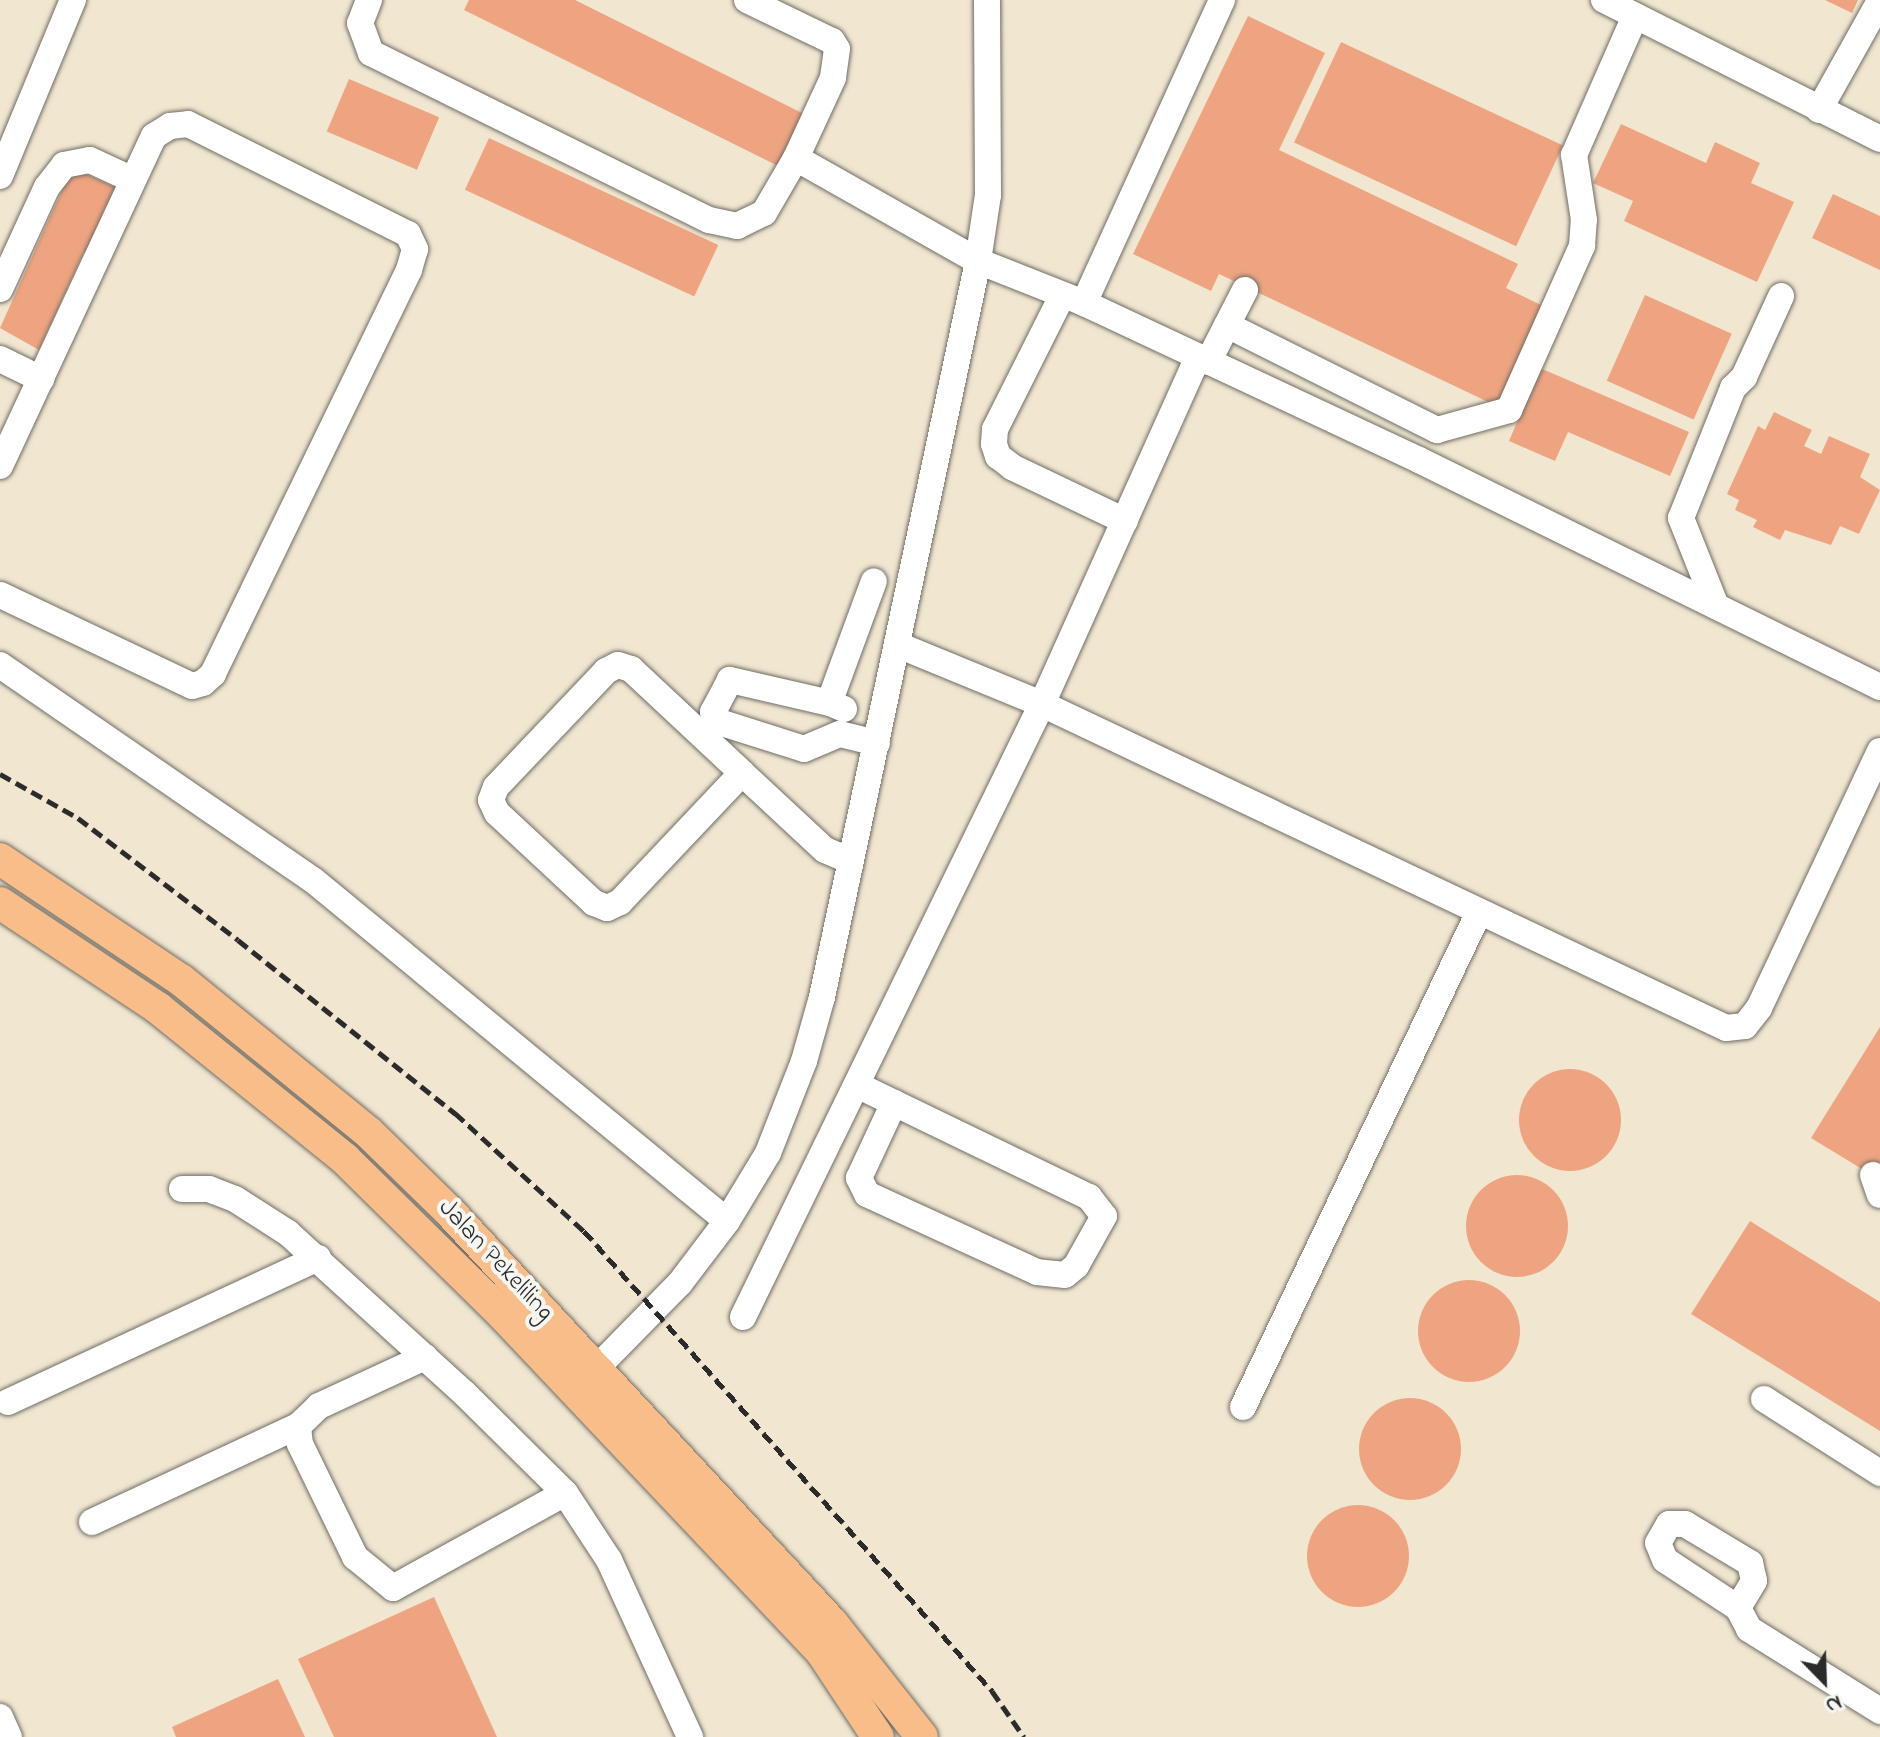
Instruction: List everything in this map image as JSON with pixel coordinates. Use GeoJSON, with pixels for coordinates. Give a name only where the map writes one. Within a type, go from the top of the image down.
{"type":"FeatureCollection","features":[{"type":"Feature","properties":{"kind":"main road","name":"Jalan Pekeliling"},"geometry":{"type":"LineString","coordinates":[[0,859],[181,980],[369,1133],[821,1651],[878,1737]]}},
{"type":"Feature","properties":{"kind":"main road","name":"Jalan Pekeliling"},"geometry":{"type":"LineString","coordinates":[[0,903],[158,1008],[345,1159],[585,1380],[832,1623],[922,1737]]}},
{"type":"Feature","properties":{"kind":"street"},"geometry":{"type":"LineString","coordinates":[[0,176],[73,0]]}},
{"type":"Feature","properties":{"kind":"street"},"geometry":{"type":"LineString","coordinates":[[369,0],[360,23],[371,53],[709,220],[737,226],[764,213],[796,158],[833,78],[837,49],[832,41],[747,0]]}},
{"type":"Feature","properties":{"kind":"street"},"geometry":{"type":"LineString","coordinates":[[585,1380],[680,1283],[727,1221],[784,1120],[822,997],[978,261],[988,195],[987,0]]}},
{"type":"Feature","properties":{"kind":"street"},"geometry":{"type":"LineString","coordinates":[[1125,521],[1012,467],[998,456],[994,444],[995,429],[1073,300],[1222,0]]}},
{"type":"Feature","properties":{"kind":"street"},"geometry":{"type":"LineString","coordinates":[[1604,0],[1880,139]]}},
{"type":"Feature","properties":{"kind":"street"},"geometry":{"type":"LineString","coordinates":[[1819,110],[1880,1]]}},
{"type":"Feature","properties":{"kind":"street"},"geometry":{"type":"LineString","coordinates":[[1227,325],[1437,430],[1498,416],[1515,401],[1582,246],[1584,220],[1574,155],[1635,16]]}},
{"type":"Feature","properties":{"kind":"street"},"geometry":{"type":"LineString","coordinates":[[0,466],[154,136],[170,126],[188,124],[394,224],[408,234],[415,249],[409,270],[213,674],[203,683],[192,686],[0,595]]}},
{"type":"Feature","properties":{"kind":"street"},"geometry":{"type":"LineString","coordinates":[[796,158],[978,261],[1073,300],[1419,460],[1880,687]]}},
{"type":"Feature","properties":{"kind":"street"},"geometry":{"type":"LineString","coordinates":[[0,289],[47,187],[64,165],[90,160],[133,180]]}},
{"type":"Feature","properties":{"kind":"street"},"geometry":{"type":"LineString","coordinates":[[743,1317],[1042,704],[1203,359],[1227,325],[1245,290]]}},
{"type":"Feature","properties":{"kind":"street"},"geometry":{"type":"LineString","coordinates":[[1716,606],[1681,518],[1733,388],[1744,377],[1781,296]]}},
{"type":"Feature","properties":{"kind":"street"},"geometry":{"type":"LineString","coordinates":[[0,359],[41,379]]}},
{"type":"Feature","properties":{"kind":"street"},"geometry":{"type":"LineString","coordinates":[[1419,460],[1437,430]]}},
{"type":"Feature","properties":{"kind":"street"},"geometry":{"type":"LineString","coordinates":[[830,703],[874,581]]}},
{"type":"Feature","properties":{"kind":"street"},"geometry":{"type":"LineString","coordinates":[[857,627],[899,641],[1042,704],[1716,1025],[1745,1026],[1759,1008],[1880,751]]}},
{"type":"Feature","properties":{"kind":"street"},"geometry":{"type":"LineString","coordinates":[[0,665],[313,880],[727,1221]]}},
{"type":"Feature","properties":{"kind":"street"},"geometry":{"type":"LineString","coordinates":[[742,773],[620,902],[607,908],[594,903],[497,813],[491,800],[496,787],[606,671],[618,665],[631,669],[825,850],[851,861]]}},
{"type":"Feature","properties":{"kind":"street"},"geometry":{"type":"LineString","coordinates":[[840,734],[845,712],[830,703],[730,680],[713,712],[719,722],[804,749],[840,734],[877,743]]}},
{"type":"Feature","properties":{"kind":"street"},"geometry":{"type":"LineString","coordinates":[[1243,1407],[1479,912]]}},
{"type":"Feature","properties":{"kind":"street"},"geometry":{"type":"LineString","coordinates":[[857,1085],[1089,1197],[1104,1216],[1076,1266],[1065,1275],[1037,1272],[867,1194],[859,1178],[894,1103]]}},
{"type":"Feature","properties":{"kind":"street"},"geometry":{"type":"LineString","coordinates":[[182,1189],[209,1189],[235,1199],[318,1258],[565,1493],[609,1560],[690,1737]]}},
{"type":"Feature","properties":{"kind":"street"},"geometry":{"type":"LineString","coordinates":[[8,1402],[318,1258]]}},
{"type":"Feature","properties":{"kind":"street"},"geometry":{"type":"LineString","coordinates":[[92,1522],[298,1426],[319,1406],[425,1357]]}},
{"type":"Feature","properties":{"kind":"street"},"geometry":{"type":"LineString","coordinates":[[1764,1399],[1880,1473]]}},
{"type":"Feature","properties":{"kind":"street"},"geometry":{"type":"LineString","coordinates":[[298,1426],[300,1444],[355,1557],[393,1588],[565,1493]]}},
{"type":"Feature","properties":{"kind":"street"},"geometry":{"type":"LineString","coordinates":[[1738,1608],[1749,1629],[1880,1711]]}},
{"type":"Feature","properties":{"kind":"street"},"geometry":{"type":"LineString","coordinates":[[0,1717],[9,1737]]}},
{"type":"Feature","properties":{"kind":"building"},"geometry":{"type":"Polygon","coordinates":[[[469,0],[575,0],[804,114],[778,166],[464,10],[469,0]]]}},
{"type":"Feature","properties":{"kind":"building"},"geometry":{"type":"Polygon","coordinates":[[[1825,0],[1858,0],[1852,13],[1825,0]]]}},
{"type":"Feature","properties":{"kind":"building"},"geometry":{"type":"Polygon","coordinates":[[[1248,16],[1325,53],[1279,150],[1518,264],[1506,288],[1553,311],[1505,410],[1219,274],[1211,291],[1133,254],[1248,16]]]}},
{"type":"Feature","properties":{"kind":"building"},"geometry":{"type":"Polygon","coordinates":[[[1341,42],[1563,146],[1516,246],[1294,143],[1341,42]]]}},
{"type":"Feature","properties":{"kind":"building"},"geometry":{"type":"Polygon","coordinates":[[[349,79],[439,117],[417,170],[327,131],[349,79]]]}},
{"type":"Feature","properties":{"kind":"building"},"geometry":{"type":"Polygon","coordinates":[[[1621,124],[1706,163],[1715,142],[1760,163],[1751,183],[1794,202],[1757,282],[1624,221],[1633,201],[1593,183],[1621,124]]]}},
{"type":"Feature","properties":{"kind":"building"},"geometry":{"type":"Polygon","coordinates":[[[489,138],[718,245],[694,297],[465,190],[489,138]]]}},
{"type":"Feature","properties":{"kind":"building"},"geometry":{"type":"Polygon","coordinates":[[[72,168],[122,190],[92,256],[84,252],[39,350],[0,328],[72,168]]]}},
{"type":"Feature","properties":{"kind":"building"},"geometry":{"type":"Polygon","coordinates":[[[1833,194],[1880,216],[1880,270],[1812,238],[1833,194]]]}},
{"type":"Feature","properties":{"kind":"building"},"geometry":{"type":"Polygon","coordinates":[[[1645,295],[1732,334],[1694,420],[1607,381],[1645,295]]]}},
{"type":"Feature","properties":{"kind":"building"},"geometry":{"type":"Polygon","coordinates":[[[1540,368],[1689,432],[1670,476],[1568,432],[1555,461],[1509,441],[1540,368]]]}},
{"type":"Feature","properties":{"kind":"building"},"geometry":{"type":"Polygon","coordinates":[[[1774,412],[1812,430],[1804,446],[1821,454],[1829,436],[1870,454],[1860,477],[1880,490],[1859,534],[1840,526],[1831,545],[1785,530],[1780,540],[1753,527],[1757,520],[1735,510],[1739,500],[1727,494],[1758,426],[1765,430],[1774,412]]]}},
{"type":"Feature","properties":{"kind":"building"},"geometry":{"type":"Polygon","coordinates":[[[1880,1027],[1880,1180],[1811,1138],[1880,1027]]]}},
{"type":"Feature","properties":{"kind":"building"},"geometry":{"type":"Polygon","coordinates":[[[1570,1069],[1590,1073],[1606,1084],[1617,1100],[1621,1120],[1617,1140],[1606,1156],[1590,1167],[1570,1171],[1550,1167],[1534,1156],[1523,1140],[1519,1120],[1523,1100],[1534,1084],[1550,1073],[1570,1069]]]}},
{"type":"Feature","properties":{"kind":"building"},"geometry":{"type":"Polygon","coordinates":[[[1517,1175],[1537,1179],[1553,1190],[1564,1206],[1568,1226],[1564,1246],[1553,1262],[1537,1273],[1517,1277],[1497,1273],[1481,1262],[1470,1246],[1466,1226],[1470,1206],[1481,1190],[1497,1179],[1517,1175]]]}},
{"type":"Feature","properties":{"kind":"building"},"geometry":{"type":"Polygon","coordinates":[[[1750,1221],[1880,1302],[1880,1431],[1691,1314],[1750,1221]]]}},
{"type":"Feature","properties":{"kind":"building"},"geometry":{"type":"Polygon","coordinates":[[[1469,1280],[1489,1284],[1505,1295],[1516,1311],[1520,1331],[1516,1351],[1505,1367],[1489,1378],[1469,1382],[1449,1378],[1433,1367],[1422,1351],[1418,1331],[1422,1311],[1433,1295],[1449,1284],[1469,1280]]]}},
{"type":"Feature","properties":{"kind":"building"},"geometry":{"type":"Polygon","coordinates":[[[1410,1398],[1430,1402],[1446,1413],[1457,1429],[1461,1449],[1457,1469],[1446,1485],[1430,1496],[1410,1500],[1390,1496],[1374,1485],[1363,1469],[1359,1449],[1363,1429],[1374,1413],[1390,1402],[1410,1398]]]}},
{"type":"Feature","properties":{"kind":"building"},"geometry":{"type":"Polygon","coordinates":[[[1358,1505],[1378,1509],[1394,1520],[1405,1536],[1409,1556],[1405,1576],[1394,1592],[1378,1603],[1358,1607],[1338,1603],[1322,1592],[1311,1576],[1307,1556],[1311,1536],[1322,1520],[1338,1509],[1358,1505]]]}},
{"type":"Feature","properties":{"kind":"building"},"geometry":{"type":"Polygon","coordinates":[[[434,1597],[497,1737],[334,1737],[298,1659],[434,1597]]]}},
{"type":"Feature","properties":{"kind":"building"},"geometry":{"type":"Polygon","coordinates":[[[278,1679],[305,1737],[176,1737],[172,1727],[278,1679]]]}},
{"type":"Feature","properties":{"kind":"railway"},"geometry":{"type":"LineString","coordinates":[[0,774],[78,818],[238,940],[455,1113],[584,1231],[992,1691],[1024,1737]]}}]}
